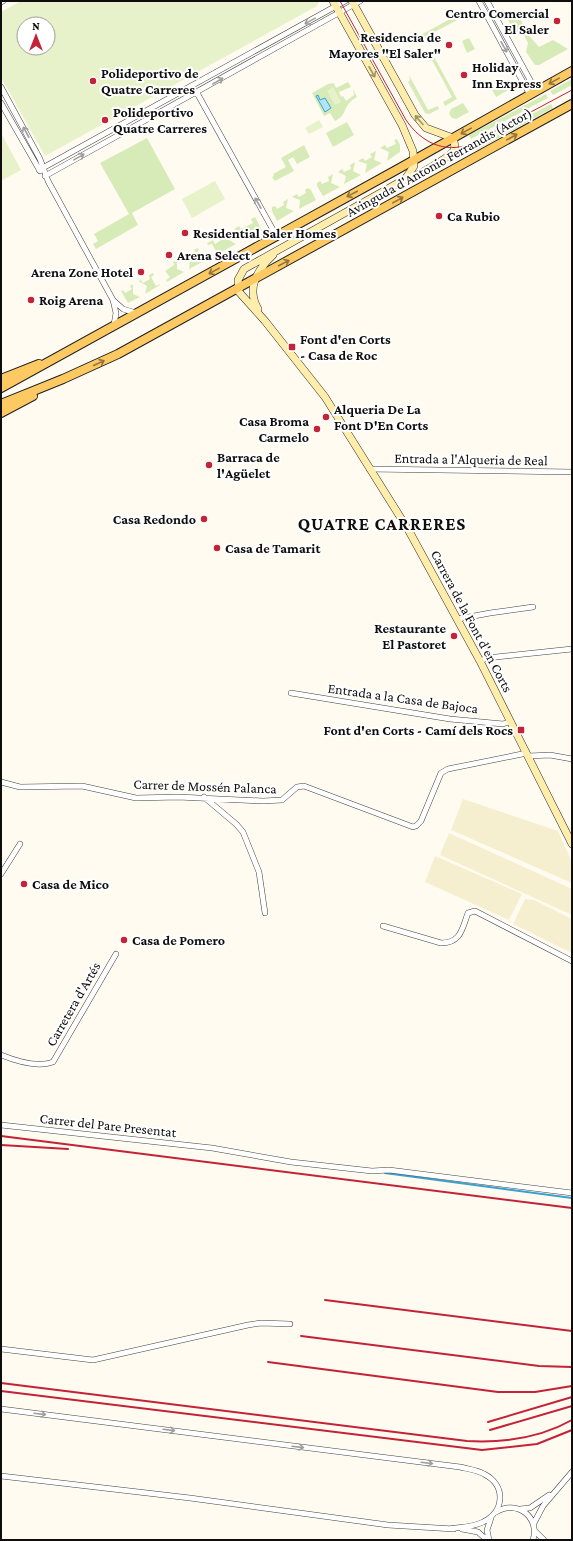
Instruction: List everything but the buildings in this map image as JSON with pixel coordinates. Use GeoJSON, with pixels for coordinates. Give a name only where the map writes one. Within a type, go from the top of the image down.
{"type":"FeatureCollection","features":[{"type":"Feature","properties":{"kind":"main road","name":"Avinguda d'Antonio Ferrandis (Actor)"},"geometry":{"type":"LineString","coordinates":[[1,388],[277,237],[572,71]]}},
{"type":"Feature","properties":{"kind":"main road","name":"Avinguda d'Antonio Ferrandis (Actor)"},"geometry":{"type":"LineString","coordinates":[[1,404],[63,379],[118,354],[572,104]]}},
{"type":"Feature","properties":{"kind":"main road","name":"Avinguda d'Antonio Ferrandis (Actor)"},"geometry":{"type":"LineString","coordinates":[[1,379],[29,366],[51,360]]}},
{"type":"Feature","properties":{"kind":"main road","name":"Avinguda d'Antonio Ferrandis (Actor)"},"geometry":{"type":"LineString","coordinates":[[1,413],[63,379]]}},
{"type":"Feature","properties":{"kind":"street"},"geometry":{"type":"LineString","coordinates":[[45,176],[197,93],[344,1]]}},
{"type":"Feature","properties":{"kind":"street"},"geometry":{"type":"LineString","coordinates":[[479,1],[533,93]]}},
{"type":"Feature","properties":{"kind":"street"},"geometry":{"type":"LineString","coordinates":[[487,1],[533,93]]}},
{"type":"Feature","properties":{"kind":"street"},"geometry":{"type":"LineString","coordinates":[[41,168],[336,7],[353,3],[416,117],[426,128],[452,138]]}},
{"type":"Feature","properties":{"kind":"street"},"geometry":{"type":"LineString","coordinates":[[336,7],[402,125],[410,142],[414,160]]}},
{"type":"Feature","properties":{"kind":"street"},"geometry":{"type":"LineString","coordinates":[[1,87],[45,176],[113,300],[116,313],[114,325]]}},
{"type":"Feature","properties":{"kind":"street"},"geometry":{"type":"LineString","coordinates":[[197,93],[277,237]]}},
{"type":"Feature","properties":{"kind":"street"},"geometry":{"type":"LineString","coordinates":[[1,103],[41,168]]}},
{"type":"Feature","properties":{"kind":"street","name":"Avinguda d'Antonio Ferrandis (Actor)"},"geometry":{"type":"LineString","coordinates":[[238,288],[239,276],[244,269],[401,184],[448,156],[455,148],[452,138]]}},
{"type":"Feature","properties":{"kind":"street","name":"Avinguda d'Antonio Ferrandis (Actor)"},"geometry":{"type":"LineString","coordinates":[[384,192],[405,178],[410,172],[414,160]]}},
{"type":"Feature","properties":{"kind":"street","name":"Avinguda d'Antonio Ferrandis (Actor)"},"geometry":{"type":"LineString","coordinates":[[256,278],[271,258],[284,247]]}},
{"type":"Feature","properties":{"kind":"street"},"geometry":{"type":"LineString","coordinates":[[256,278],[252,291],[253,300],[265,321]]}},
{"type":"Feature","properties":{"kind":"street"},"geometry":{"type":"LineString","coordinates":[[238,288],[242,296],[265,321]]}},
{"type":"Feature","properties":{"kind":"street"},"geometry":{"type":"LineString","coordinates":[[113,300],[123,309],[136,313]]}},
{"type":"Feature","properties":{"kind":"street","name":"Carrera de la Font d'en Corts"},"geometry":{"type":"LineString","coordinates":[[265,321],[325,397],[369,469],[409,530],[480,661],[572,844]]}},
{"type":"Feature","properties":{"kind":"street","name":"Entrada a l'Alqueria de Real"},"geometry":{"type":"LineString","coordinates":[[369,469],[572,472]]}},
{"type":"Feature","properties":{"kind":"street"},"geometry":{"type":"LineString","coordinates":[[458,619],[490,613],[533,608]]}},
{"type":"Feature","properties":{"kind":"street"},"geometry":{"type":"LineString","coordinates":[[480,661],[487,658],[572,649]]}},
{"type":"Feature","properties":{"kind":"street","name":"Entrada a la Casa de Bajoca"},"geometry":{"type":"LineString","coordinates":[[291,694],[450,719],[503,724],[511,721]]}},
{"type":"Feature","properties":{"kind":"street"},"geometry":{"type":"LineString","coordinates":[[528,754],[550,755],[572,759]]}},
{"type":"Feature","properties":{"kind":"street","name":"Carrer de Mossén Palanca"},"geometry":{"type":"LineString","coordinates":[[1,782],[26,787],[82,786],[136,798],[204,797],[280,801],[287,797],[297,787],[304,786],[412,827],[416,826],[420,820],[441,773],[448,769],[528,754]]}},
{"type":"Feature","properties":{"kind":"street"},"geometry":{"type":"LineString","coordinates":[[204,797],[236,824],[243,832],[259,872],[265,913]]}},
{"type":"Feature","properties":{"kind":"street"},"geometry":{"type":"LineString","coordinates":[[1,874],[20,844]]}},
{"type":"Feature","properties":{"kind":"street"},"geometry":{"type":"LineString","coordinates":[[383,926],[441,943],[450,943],[458,939],[468,913],[475,911],[572,961]]}},
{"type":"Feature","properties":{"kind":"street","name":"Carretera d'Artés"},"geometry":{"type":"LineString","coordinates":[[1,1055],[16,1061],[47,1065],[53,1062],[116,954]]}},
{"type":"Feature","properties":{"kind":"street","name":"Carrer del Pare Presentat"},"geometry":{"type":"LineString","coordinates":[[1,1125],[212,1148],[291,1162],[372,1171],[389,1170],[572,1193]]}},
{"type":"Feature","properties":{"kind":"street"},"geometry":{"type":"LineString","coordinates":[[1,1349],[93,1360],[248,1325],[261,1323],[290,1324]]}},
{"type":"Feature","properties":{"kind":"street"},"geometry":{"type":"LineString","coordinates":[[1,1409],[460,1467],[485,1474],[493,1482],[500,1495],[499,1508],[488,1525],[488,1540]]}},
{"type":"Feature","properties":{"kind":"street"},"geometry":{"type":"LineString","coordinates":[[534,1523],[543,1506],[572,1472]]}},
{"type":"Feature","properties":{"kind":"street"},"geometry":{"type":"LineString","coordinates":[[1,1476],[190,1498],[388,1525],[478,1532],[488,1540]]}},
{"type":"Feature","properties":{"kind":"street"},"geometry":{"type":"LineString","coordinates":[[450,1529],[480,1524],[494,1514],[507,1508],[530,1508],[538,1504],[557,1489]]}},
{"type":"Feature","properties":{"kind":"street"},"geometry":{"type":"LineString","coordinates":[[520,1509],[527,1513],[534,1523],[535,1531],[533,1540]]}},
{"type":"Feature","properties":{"kind":"street"},"geometry":{"type":"LineString","coordinates":[[535,1531],[544,1540]]}},
{"type":"Feature","properties":{"kind":"shaded area"},"geometry":{"type":"Polygon","coordinates":[[[463,799],[558,831],[572,862],[572,883],[451,830],[463,799]]]}},
{"type":"Feature","properties":{"kind":"shaded area"},"geometry":{"type":"Polygon","coordinates":[[[449,833],[572,889],[572,915],[440,855],[449,833]]]}},
{"type":"Feature","properties":{"kind":"shaded area"},"geometry":{"type":"Polygon","coordinates":[[[435,856],[522,894],[509,920],[425,882],[435,856]]]}},
{"type":"Feature","properties":{"kind":"shaded area"},"geometry":{"type":"Polygon","coordinates":[[[525,899],[534,900],[572,919],[572,953],[513,924],[525,899]]]}},
{"type":"Feature","properties":{"kind":"green space","name":"Polideportivo de Quatre Carreres"},"geometry":{"type":"Polygon","coordinates":[[[21,1],[319,1],[317,6],[45,156],[1,77],[1,12],[21,1]]]}},
{"type":"Feature","properties":{"kind":"green space"},"geometry":{"type":"Polygon","coordinates":[[[463,12],[465,16],[419,40],[417,37],[463,12]]]}},
{"type":"Feature","properties":{"kind":"green space"},"geometry":{"type":"Polygon","coordinates":[[[517,12],[527,33],[539,47],[553,40],[568,49],[539,65],[535,65],[526,52],[528,43],[522,32],[516,34],[507,18],[517,12]]]}},
{"type":"Feature","properties":{"kind":"green space"},"geometry":{"type":"Polygon","coordinates":[[[469,38],[475,49],[467,53],[462,41],[469,38]]]}},
{"type":"Feature","properties":{"kind":"green space"},"geometry":{"type":"Polygon","coordinates":[[[432,53],[457,99],[445,106],[443,102],[452,97],[432,60],[429,61],[427,56],[432,53]]]}},
{"type":"Feature","properties":{"kind":"green space"},"geometry":{"type":"Polygon","coordinates":[[[409,75],[428,110],[438,106],[439,109],[429,114],[425,113],[408,82],[410,80],[409,75]]]}},
{"type":"Feature","properties":{"kind":"green space"},"geometry":{"type":"Polygon","coordinates":[[[572,79],[572,85],[553,95],[550,91],[572,79]]]}},
{"type":"Feature","properties":{"kind":"green space"},"geometry":{"type":"Polygon","coordinates":[[[503,81],[510,84],[510,89],[496,97],[491,88],[503,81]]]}},
{"type":"Feature","properties":{"kind":"green space"},"geometry":{"type":"Polygon","coordinates":[[[348,82],[351,87],[339,92],[341,97],[343,96],[346,101],[354,95],[353,89],[357,97],[352,100],[342,116],[335,121],[330,113],[324,116],[312,93],[328,84],[334,83],[336,88],[348,82]]]}},
{"type":"Feature","properties":{"kind":"green space"},"geometry":{"type":"Polygon","coordinates":[[[333,87],[341,102],[335,105],[327,91],[333,87]]]}},
{"type":"Feature","properties":{"kind":"green space"},"geometry":{"type":"Polygon","coordinates":[[[546,94],[548,98],[471,139],[469,135],[546,94]]]}},
{"type":"Feature","properties":{"kind":"green space"},"geometry":{"type":"Polygon","coordinates":[[[463,103],[469,112],[456,119],[452,118],[449,114],[451,109],[463,103]]]}},
{"type":"Feature","properties":{"kind":"green space"},"geometry":{"type":"Polygon","coordinates":[[[551,104],[553,108],[477,150],[474,145],[551,104]]]}},
{"type":"Feature","properties":{"kind":"green space"},"geometry":{"type":"Polygon","coordinates":[[[319,120],[323,127],[309,134],[305,128],[319,120]]]}},
{"type":"Feature","properties":{"kind":"green space"},"geometry":{"type":"Polygon","coordinates":[[[347,122],[354,135],[333,147],[326,133],[347,122]]]}},
{"type":"Feature","properties":{"kind":"green space"},"geometry":{"type":"Polygon","coordinates":[[[1,133],[21,170],[1,181],[1,133]]]}},
{"type":"Feature","properties":{"kind":"green space"},"geometry":{"type":"Polygon","coordinates":[[[147,138],[175,189],[132,213],[138,225],[96,249],[93,244],[98,241],[94,234],[129,214],[100,163],[147,138]]]}},
{"type":"Feature","properties":{"kind":"green space"},"geometry":{"type":"Polygon","coordinates":[[[397,139],[400,145],[400,152],[387,161],[389,152],[380,148],[385,145],[387,148],[396,144],[394,140],[397,139]]]}},
{"type":"Feature","properties":{"kind":"green space"},"geometry":{"type":"Polygon","coordinates":[[[304,145],[310,157],[297,164],[293,157],[288,160],[294,171],[275,181],[272,177],[274,176],[273,174],[286,167],[281,158],[304,145]]]}},
{"type":"Feature","properties":{"kind":"green space"},"geometry":{"type":"Polygon","coordinates":[[[376,151],[374,160],[382,163],[365,173],[367,164],[358,161],[363,158],[365,161],[372,157],[370,154],[376,151]]]}},
{"type":"Feature","properties":{"kind":"green space"},"geometry":{"type":"Polygon","coordinates":[[[355,162],[353,171],[361,175],[344,184],[346,176],[338,172],[342,169],[344,172],[351,169],[350,165],[355,162]]]}},
{"type":"Feature","properties":{"kind":"green space"},"geometry":{"type":"Polygon","coordinates":[[[333,174],[331,183],[340,187],[323,196],[317,186],[317,183],[320,181],[322,184],[329,181],[328,177],[333,174]]]}},
{"type":"Feature","properties":{"kind":"green space"},"geometry":{"type":"Polygon","coordinates":[[[215,181],[225,199],[192,218],[182,199],[215,181]]]}},
{"type":"Feature","properties":{"kind":"green space"},"geometry":{"type":"Polygon","coordinates":[[[308,188],[311,190],[316,200],[299,209],[300,200],[292,197],[297,194],[299,197],[306,193],[305,190],[308,188]]]}},
{"type":"Feature","properties":{"kind":"green space"},"geometry":{"type":"Polygon","coordinates":[[[288,199],[286,208],[294,211],[277,221],[272,211],[272,207],[275,206],[277,209],[284,205],[283,202],[288,199]]]}},
{"type":"Feature","properties":{"kind":"green space"},"geometry":{"type":"Polygon","coordinates":[[[255,217],[262,230],[242,240],[242,233],[234,229],[239,226],[241,229],[253,223],[251,219],[255,217]]]}},
{"type":"Feature","properties":{"kind":"green space"},"geometry":{"type":"Polygon","coordinates":[[[230,231],[229,240],[236,244],[214,256],[217,253],[212,244],[208,245],[207,243],[213,240],[215,244],[226,237],[225,234],[230,231]]]}},
{"type":"Feature","properties":{"kind":"green space"},"geometry":{"type":"Polygon","coordinates":[[[198,248],[199,250],[197,252],[201,260],[206,260],[189,269],[190,262],[182,257],[186,255],[188,258],[196,254],[194,250],[198,248]]]}},
{"type":"Feature","properties":{"kind":"green space"},"geometry":{"type":"Polygon","coordinates":[[[177,260],[177,269],[184,272],[167,282],[166,280],[170,277],[165,271],[174,265],[173,262],[177,260]]]}},
{"type":"Feature","properties":{"kind":"green space"},"geometry":{"type":"Polygon","coordinates":[[[153,273],[154,275],[151,277],[156,286],[160,285],[145,294],[147,286],[138,281],[141,280],[143,283],[150,279],[149,275],[153,273]]]}},
{"type":"Feature","properties":{"kind":"green space"},"geometry":{"type":"Polygon","coordinates":[[[133,284],[133,294],[140,297],[128,303],[121,291],[123,290],[125,293],[132,289],[130,286],[133,284]]]}},
{"type":"Feature","properties":{"kind":"water"},"geometry":{"type":"Polygon","coordinates":[[[318,95],[320,100],[325,98],[331,108],[325,112],[316,96],[318,95]]]}},
{"type":"Feature","properties":{"kind":"waterway"},"geometry":{"type":"LineString","coordinates":[[385,1173],[572,1198]]}},
{"type":"Feature","properties":{"kind":"tram line"},"geometry":{"type":"LineString","coordinates":[[340,1],[406,120],[412,128],[426,140],[434,144],[452,148],[471,144],[572,90]]}},
{"type":"Feature","properties":{"kind":"railway"},"geometry":{"type":"LineString","coordinates":[[1,1136],[572,1208]]}},
{"type":"Feature","properties":{"kind":"railway"},"geometry":{"type":"LineString","coordinates":[[1,1145],[68,1149]]}},
{"type":"Feature","properties":{"kind":"railway"},"geometry":{"type":"LineString","coordinates":[[325,1300],[572,1331]]}},
{"type":"Feature","properties":{"kind":"railway"},"geometry":{"type":"LineString","coordinates":[[301,1336],[539,1366],[572,1367]]}},
{"type":"Feature","properties":{"kind":"railway"},"geometry":{"type":"LineString","coordinates":[[268,1362],[498,1392],[535,1392],[572,1386]]}},
{"type":"Feature","properties":{"kind":"railway"},"geometry":{"type":"LineString","coordinates":[[1,1383],[467,1441],[494,1441],[521,1438],[547,1431],[572,1420]]}},
{"type":"Feature","properties":{"kind":"railway"},"geometry":{"type":"LineString","coordinates":[[1,1391],[482,1450],[537,1444],[572,1430]]}},
{"type":"Feature","properties":{"kind":"railway"},"geometry":{"type":"LineString","coordinates":[[488,1422],[572,1397]]}},
{"type":"Feature","properties":{"kind":"railway"},"geometry":{"type":"LineString","coordinates":[[490,1430],[572,1406]]}},
{"type":"Feature","properties":{"kind":"place","name":"Centro Comercial El Saler"},"geometry":{"type":"Point","coordinates":[557,21]}},
{"type":"Feature","properties":{"kind":"place","name":"Residencia de Mayores \"El Saler\""},"geometry":{"type":"Point","coordinates":[449,45]}},
{"type":"Feature","properties":{"kind":"place","name":"Holiday Inn Express"},"geometry":{"type":"Point","coordinates":[464,75]}},
{"type":"Feature","properties":{"kind":"place","name":"Polideportivo de Quatre Carreres"},"geometry":{"type":"Point","coordinates":[93,81]}},
{"type":"Feature","properties":{"kind":"place","name":"Polideportivo Quatre Carreres"},"geometry":{"type":"Point","coordinates":[105,120]}},
{"type":"Feature","properties":{"kind":"place","name":"Ca Rubio"},"geometry":{"type":"Point","coordinates":[439,216]}},
{"type":"Feature","properties":{"kind":"place","name":"Residential Saler Homes"},"geometry":{"type":"Point","coordinates":[185,233]}},
{"type":"Feature","properties":{"kind":"place","name":"Arena Select"},"geometry":{"type":"Point","coordinates":[169,255]}},
{"type":"Feature","properties":{"kind":"place","name":"Arena Zone Hotel"},"geometry":{"type":"Point","coordinates":[141,272]}},
{"type":"Feature","properties":{"kind":"place","name":"Roig Arena"},"geometry":{"type":"Point","coordinates":[31,300]}},
{"type":"Feature","properties":{"kind":"place","name":"Font d'en Corts - Casa de Roc"},"geometry":{"type":"Point","coordinates":[292,347]}},
{"type":"Feature","properties":{"kind":"place","name":"Alqueria De La Font D'En Corts"},"geometry":{"type":"Point","coordinates":[326,417]}},
{"type":"Feature","properties":{"kind":"place","name":"Casa Broma Carmelo"},"geometry":{"type":"Point","coordinates":[317,429]}},
{"type":"Feature","properties":{"kind":"place","name":"Barraca de l'Agüelet"},"geometry":{"type":"Point","coordinates":[209,465]}},
{"type":"Feature","properties":{"kind":"place","name":"Casa Redondo"},"geometry":{"type":"Point","coordinates":[204,519]}},
{"type":"Feature","properties":{"kind":"place","name":"Casa de Tamarit"},"geometry":{"type":"Point","coordinates":[217,548]}},
{"type":"Feature","properties":{"kind":"place","name":"Restaurante El Pastoret"},"geometry":{"type":"Point","coordinates":[454,636]}},
{"type":"Feature","properties":{"kind":"place","name":"Font d'en Corts - Camí dels Rocs"},"geometry":{"type":"Point","coordinates":[521,730]}},
{"type":"Feature","properties":{"kind":"place","name":"Casa de Mico"},"geometry":{"type":"Point","coordinates":[24,884]}},
{"type":"Feature","properties":{"kind":"place","name":"Casa de Pomero"},"geometry":{"type":"Point","coordinates":[124,940]}},
{"type":"Feature","properties":{"kind":"district","name":"QUATRE CARRERES"},"geometry":{"type":"Point","coordinates":[382,524]}}]}
